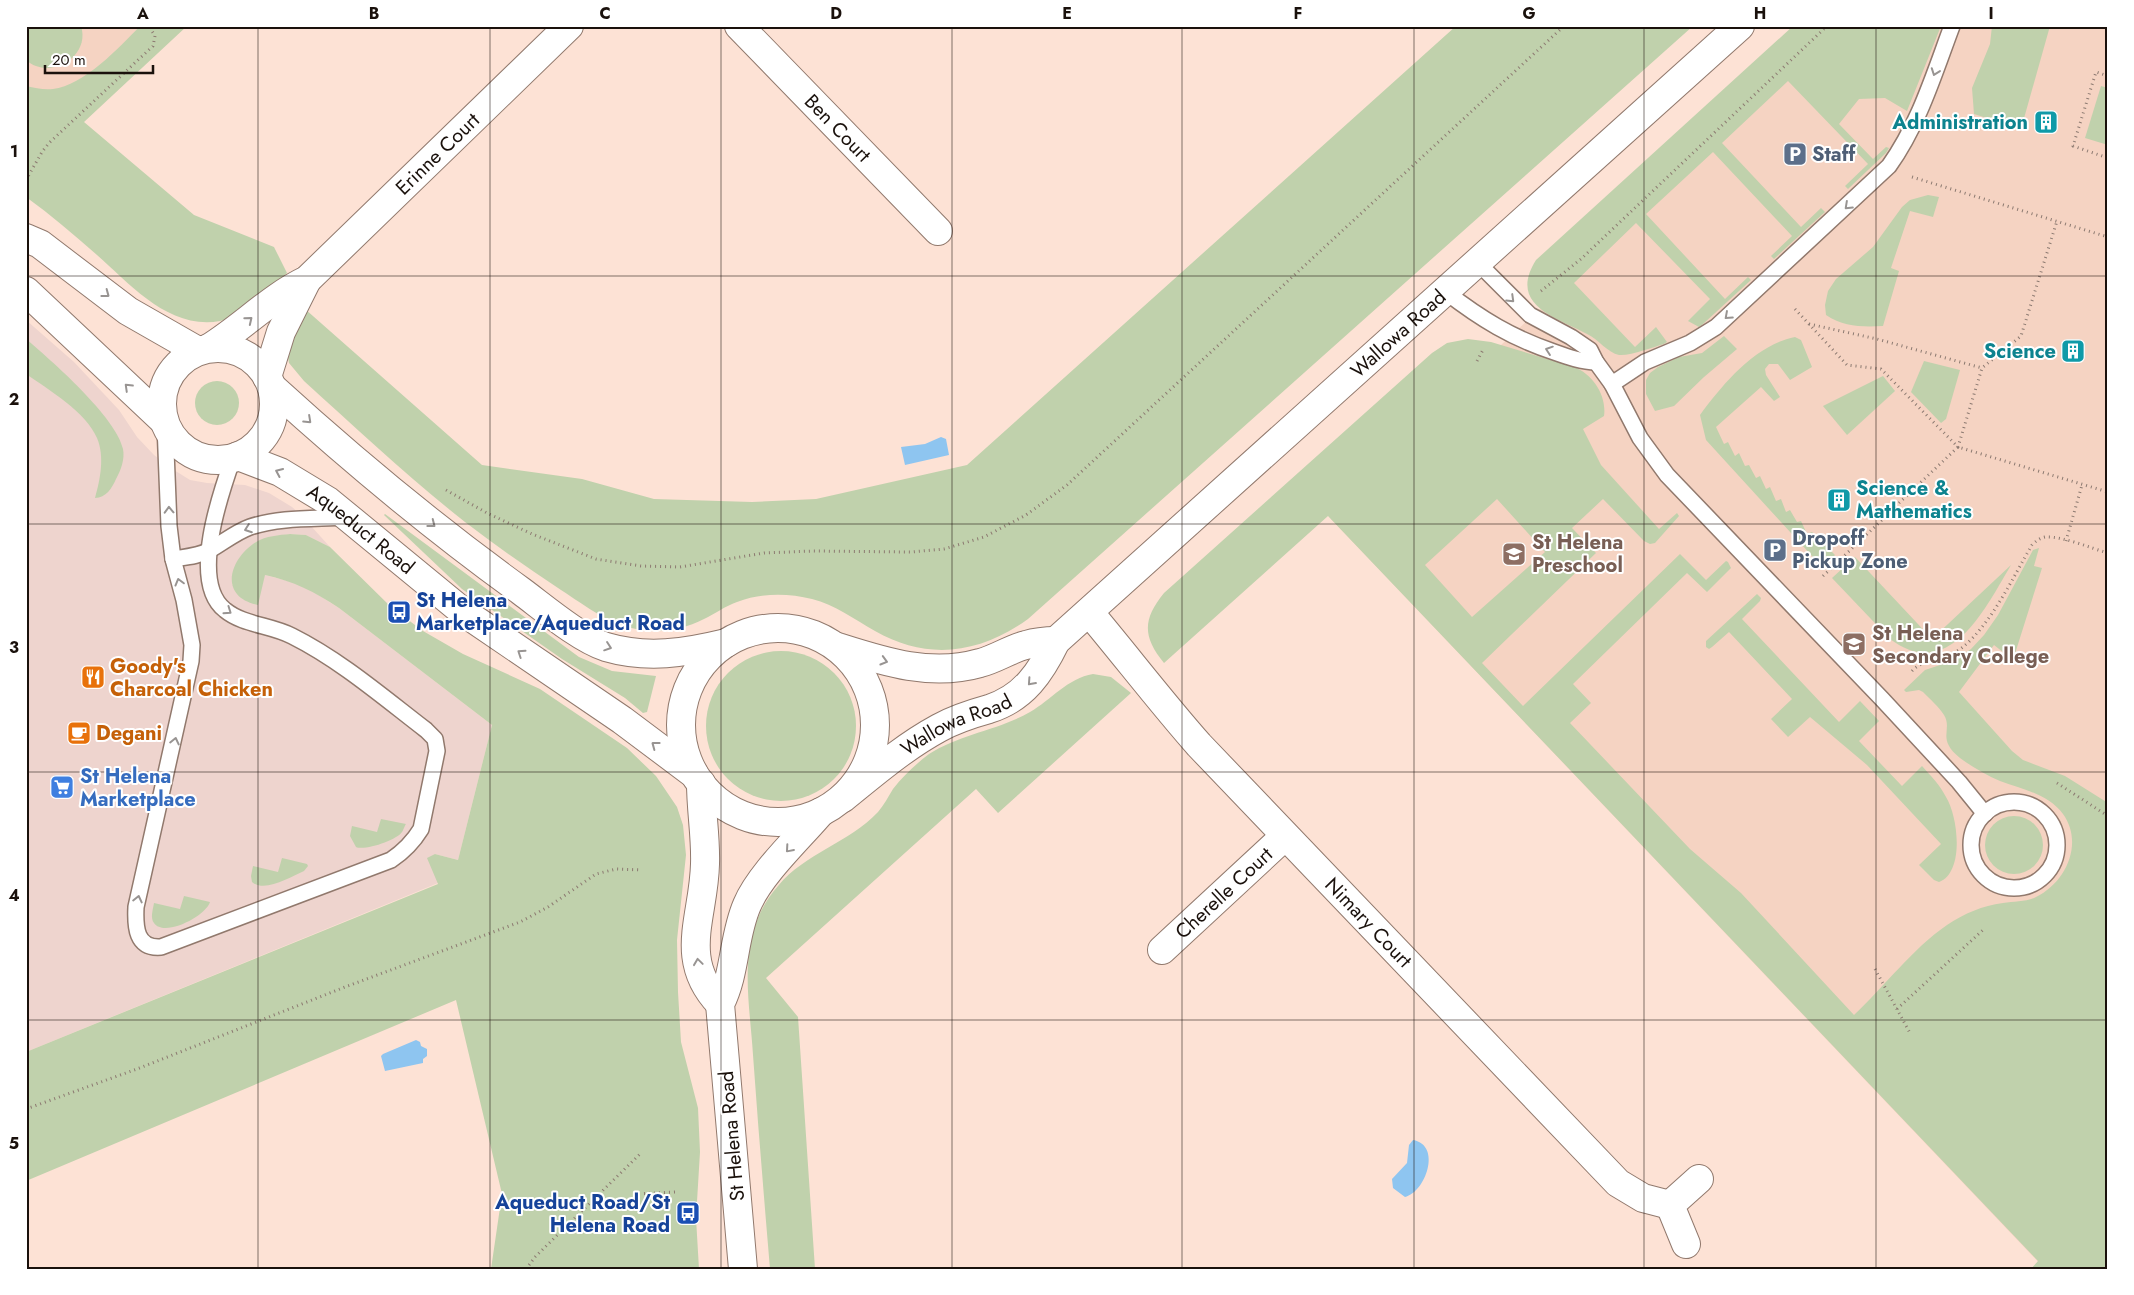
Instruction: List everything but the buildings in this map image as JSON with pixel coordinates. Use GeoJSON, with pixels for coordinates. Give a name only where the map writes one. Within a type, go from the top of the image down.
{"type":"FeatureCollection","features":[{"type":"Feature","properties":{"kind":"main road","name":"Erinne Court"},"geometry":{"type":"LineString","coordinates":[[204,349],[232,334],[278,296],[307,280],[569,26]]}},
{"type":"Feature","properties":{"kind":"main road","name":"Ben Court"},"geometry":{"type":"LineString","coordinates":[[739,26],[938,231]]}},
{"type":"Feature","properties":{"kind":"main road","name":"Wallowa Road"},"geometry":{"type":"LineString","coordinates":[[832,805],[912,744],[947,723],[1004,703],[1017,696],[1040,671],[1056,641],[1478,264],[1740,26]]}},
{"type":"Feature","properties":{"kind":"main road"},"geometry":{"type":"LineString","coordinates":[[26,238],[40,244],[128,311],[204,349]]}},
{"type":"Feature","properties":{"kind":"main road","name":"Erinne Court"},"geometry":{"type":"LineString","coordinates":[[270,382],[281,332],[307,280]]}},
{"type":"Feature","properties":{"kind":"main road"},"geometry":{"type":"LineString","coordinates":[[26,291],[164,423],[172,437],[184,449],[199,457],[216,460],[235,457],[252,448],[264,436],[272,420],[274,404],[270,382]]}},
{"type":"Feature","properties":{"kind":"main road"},"geometry":{"type":"LineString","coordinates":[[164,423],[162,393],[167,379],[185,357],[204,349],[226,348],[243,353],[257,363],[270,382],[317,428],[427,520],[504,579],[583,635],[603,646],[645,655],[676,653],[727,642]]}},
{"type":"Feature","properties":{"kind":"main road","name":"Aqueduct Road"},"geometry":{"type":"LineString","coordinates":[[235,457],[280,472],[304,484],[348,517],[462,611],[622,720],[698,779]]}},
{"type":"Feature","properties":{"kind":"main road","name":"Nimary Court"},"geometry":{"type":"LineString","coordinates":[[1089,612],[1168,711],[1285,836],[1618,1183],[1643,1198],[1670,1205]]}},
{"type":"Feature","properties":{"kind":"main road"},"geometry":{"type":"LineString","coordinates":[[791,628],[823,638],[837,647],[851,660],[870,692],[875,730],[872,749],[866,767],[856,783],[832,805],[802,819],[782,822],[762,821],[743,816],[726,807],[710,794],[698,779],[687,759],[682,738],[682,716],[686,694],[696,674],[710,656],[727,642],[742,634],[758,630],[791,628]]}},
{"type":"Feature","properties":{"kind":"main road","name":"Wallowa Road"},"geometry":{"type":"LineString","coordinates":[[837,647],[888,663],[923,668],[951,668],[983,662],[1024,645],[1056,641]]}},
{"type":"Feature","properties":{"kind":"main road"},"geometry":{"type":"LineString","coordinates":[[698,779],[705,866],[696,945],[698,966],[702,981],[720,1004]]}},
{"type":"Feature","properties":{"kind":"main road","name":"St Helena Road"},"geometry":{"type":"LineString","coordinates":[[743,1269],[720,1004],[728,988],[735,945],[748,903],[772,869],[832,805]]}},
{"type":"Feature","properties":{"kind":"main road","name":"Cherelle Court"},"geometry":{"type":"LineString","coordinates":[[1162,950],[1285,836]]}},
{"type":"Feature","properties":{"kind":"main road"},"geometry":{"type":"LineString","coordinates":[[1686,1244],[1670,1205],[1699,1179]]}},
{"type":"Feature","properties":{"kind":"lane"},"geometry":{"type":"LineString","coordinates":[[1612,384],[1645,362],[1690,343],[1716,327],[1889,166],[1903,146],[1923,104],[1952,26]]}},
{"type":"Feature","properties":{"kind":"lane"},"geometry":{"type":"LineString","coordinates":[[1478,264],[1521,308],[1538,321],[1586,346],[1612,384],[1640,438],[1667,475],[1888,706],[1959,782],[1985,814]]}},
{"type":"Feature","properties":{"kind":"lane"},"geometry":{"type":"LineString","coordinates":[[1446,292],[1499,329],[1528,343],[1585,362],[1596,362]]}},
{"type":"Feature","properties":{"kind":"lane"},"geometry":{"type":"LineString","coordinates":[[164,423],[169,526],[173,559],[184,600],[192,645],[191,661],[136,907],[138,933],[146,945],[153,948],[161,947],[391,860],[406,848],[421,829],[438,751],[435,739],[426,730],[320,652],[291,635],[232,615],[217,602],[209,578],[209,551],[219,499],[235,457]]}},
{"type":"Feature","properties":{"kind":"lane"},"geometry":{"type":"LineString","coordinates":[[173,559],[209,551],[235,534],[251,527],[290,520],[348,517]]}},
{"type":"Feature","properties":{"kind":"lane"},"geometry":{"type":"LineString","coordinates":[[2022,803],[2035,808],[2046,816],[2053,828],[2056,856],[2049,870],[2039,880],[2026,887],[2011,888],[1996,885],[1984,877],[1976,865],[1971,851],[1972,837],[1976,825],[1985,814],[1996,806],[2022,803]]}},
{"type":"Feature","properties":{"kind":"path"},"geometry":{"type":"LineString","coordinates":[[26,180],[49,143],[153,46],[155,36],[149,26]]}},
{"type":"Feature","properties":{"kind":"path"},"geometry":{"type":"LineString","coordinates":[[440,486],[505,521],[596,559],[641,566],[680,567],[764,553],[944,550],[984,537],[1026,515],[1067,485],[1564,26]]}},
{"type":"Feature","properties":{"kind":"path"},"geometry":{"type":"LineString","coordinates":[[1521,308],[1581,259],[1827,26]]}},
{"type":"Feature","properties":{"kind":"path"},"geometry":{"type":"LineString","coordinates":[[2108,76],[2096,72],[2073,146],[2108,158]]}},
{"type":"Feature","properties":{"kind":"path"},"geometry":{"type":"LineString","coordinates":[[1889,166],[1919,180],[2108,237]]}},
{"type":"Feature","properties":{"kind":"path"},"geometry":{"type":"LineString","coordinates":[[1899,503],[1958,447],[1982,368],[2021,336],[2057,222]]}},
{"type":"Feature","properties":{"kind":"path"},"geometry":{"type":"LineString","coordinates":[[1795,309],[1847,365],[1881,369],[1958,447],[2108,492]]}},
{"type":"Feature","properties":{"kind":"path"},"geometry":{"type":"LineString","coordinates":[[1809,324],[1877,339],[1982,368]]}},
{"type":"Feature","properties":{"kind":"path"},"geometry":{"type":"LineString","coordinates":[[1477,361],[1484,348],[1499,329]]}},
{"type":"Feature","properties":{"kind":"path"},"geometry":{"type":"LineString","coordinates":[[2066,541],[2082,485]]}},
{"type":"Feature","properties":{"kind":"path"},"geometry":{"type":"LineString","coordinates":[[1823,576],[1883,519]]}},
{"type":"Feature","properties":{"kind":"path"},"geometry":{"type":"LineString","coordinates":[[1912,671],[1918,665],[1946,656],[1962,648],[1974,636],[1990,616],[2032,545],[2038,540],[2045,537],[2108,553]]}},
{"type":"Feature","properties":{"kind":"path"},"geometry":{"type":"LineString","coordinates":[[2058,783],[2108,816]]}},
{"type":"Feature","properties":{"kind":"path"},"geometry":{"type":"LineString","coordinates":[[26,1109],[137,1069],[345,987],[520,922],[554,903],[596,874],[616,869],[642,870]]}},
{"type":"Feature","properties":{"kind":"path"},"geometry":{"type":"LineString","coordinates":[[1897,1009],[1984,929]]}},
{"type":"Feature","properties":{"kind":"path"},"geometry":{"type":"LineString","coordinates":[[1875,969],[1910,1033]]}},
{"type":"Feature","properties":{"kind":"path"},"geometry":{"type":"LineString","coordinates":[[526,1269],[535,1257],[640,1154]]}},
{"type":"Feature","properties":{"kind":"path"},"geometry":{"type":"LineString","coordinates":[[634,1194],[675,1192]]}},
{"type":"Feature","properties":{"kind":"shaded area"},"geometry":{"type":"Polygon","coordinates":[[[26,26],[187,26],[26,155],[26,26]]]}},
{"type":"Feature","properties":{"kind":"shaded area","name":"St Helena Secondary College"},"geometry":{"type":"Polygon","coordinates":[[[1844,26],[2108,26],[2108,1269],[2045,1269],[1331,519],[1491,372],[1501,345],[1844,26]]]}},
{"type":"Feature","properties":{"kind":"shaded area"},"geometry":{"type":"Polygon","coordinates":[[[26,320],[74,362],[119,410],[137,437],[154,455],[174,470],[190,480],[245,485],[269,493],[292,507],[330,547],[306,535],[290,534],[256,542],[239,560],[232,576],[232,585],[265,575],[296,583],[312,591],[339,608],[492,725],[458,860],[435,854],[438,883],[26,1052],[26,320]]]}},
{"type":"Feature","properties":{"kind":"green space"},"geometry":{"type":"Polygon","coordinates":[[[27,26],[81,26],[82,37],[80,47],[74,56],[56,67],[35,66],[26,60],[27,26]]]}},
{"type":"Feature","properties":{"kind":"green space"},"geometry":{"type":"Polygon","coordinates":[[[140,26],[187,26],[84,122],[194,215],[274,247],[287,273],[265,295],[248,308],[239,314],[220,321],[201,322],[184,319],[152,303],[26,197],[26,86],[53,89],[76,81],[100,64],[140,26]]]}},
{"type":"Feature","properties":{"kind":"green space"},"geometry":{"type":"Polygon","coordinates":[[[1456,26],[1693,26],[1028,619],[1010,631],[972,646],[934,650],[914,647],[895,641],[837,609],[820,602],[803,597],[784,595],[746,599],[697,622],[674,629],[659,631],[643,630],[621,625],[580,603],[512,557],[465,522],[363,435],[304,381],[289,363],[287,352],[305,309],[482,465],[582,479],[654,499],[752,502],[816,499],[967,465],[1456,26]]]}},
{"type":"Feature","properties":{"kind":"green space"},"geometry":{"type":"Polygon","coordinates":[[[1793,26],[1941,26],[1907,111],[1885,98],[1859,99],[1839,124],[1873,159],[1886,147],[1889,148],[1886,153],[1848,189],[1845,186],[1868,164],[1788,81],[1722,143],[1801,227],[1821,208],[1825,212],[1774,259],[1771,256],[1792,236],[1713,152],[1646,214],[1725,299],[1748,277],[1751,280],[1703,324],[1699,327],[1688,321],[1710,299],[1636,223],[1574,283],[1635,347],[1656,327],[1667,342],[1636,353],[1615,354],[1591,336],[1550,316],[1540,308],[1532,299],[1528,289],[1529,276],[1536,260],[1793,26]]]}},
{"type":"Feature","properties":{"kind":"green space"},"geometry":{"type":"Polygon","coordinates":[[[1992,26],[2050,26],[2021,129],[1974,114],[1972,88],[1990,44],[1992,26]]]}},
{"type":"Feature","properties":{"kind":"green space"},"geometry":{"type":"Polygon","coordinates":[[[2101,86],[2108,88],[2108,145],[2085,138],[2101,86]]]}},
{"type":"Feature","properties":{"kind":"green space"},"geometry":{"type":"Polygon","coordinates":[[[1928,195],[1939,197],[1933,217],[1910,211],[1891,268],[1899,271],[1883,326],[1853,325],[1840,322],[1826,315],[1825,305],[1828,291],[1836,279],[1873,247],[1902,207],[1910,200],[1928,195]]]}},
{"type":"Feature","properties":{"kind":"green space"},"geometry":{"type":"Polygon","coordinates":[[[1724,336],[1737,349],[1674,406],[1655,411],[1646,394],[1646,380],[1650,373],[1679,357],[1702,353],[1724,336]]]}},
{"type":"Feature","properties":{"kind":"green space"},"geometry":{"type":"Polygon","coordinates":[[[1795,337],[1801,340],[1812,367],[1790,380],[1778,364],[1769,364],[1765,369],[1766,375],[1780,397],[1774,401],[1761,387],[1716,427],[1724,444],[1728,442],[1735,456],[1739,453],[1745,466],[1749,465],[1756,478],[1760,476],[1766,489],[1770,487],[1776,501],[1781,499],[1786,512],[1790,510],[1797,522],[1801,521],[1807,534],[1812,532],[1835,555],[1822,567],[1706,440],[1700,415],[1719,391],[1753,357],[1780,341],[1795,337]]]}},
{"type":"Feature","properties":{"kind":"green space"},"geometry":{"type":"Polygon","coordinates":[[[26,339],[82,390],[109,422],[118,436],[123,449],[122,464],[113,486],[99,498],[95,498],[101,461],[97,438],[92,428],[76,411],[56,394],[26,374],[26,339]]]}},
{"type":"Feature","properties":{"kind":"green space"},"geometry":{"type":"Polygon","coordinates":[[[1468,339],[1491,342],[1581,370],[1593,380],[1603,401],[1604,416],[1583,429],[1601,465],[1659,529],[1677,513],[1679,516],[1655,543],[1650,544],[1644,541],[1603,499],[1572,528],[1596,553],[1482,663],[1523,706],[1680,554],[1706,580],[1726,561],[1728,562],[1731,568],[1707,592],[1687,573],[1573,684],[1591,703],[1570,723],[1690,849],[1741,893],[1854,1015],[1910,956],[1947,925],[1981,908],[2036,897],[2047,891],[2056,882],[2069,861],[2072,837],[2069,825],[2057,807],[2034,793],[2000,781],[1974,768],[1960,758],[1949,745],[1946,735],[1946,720],[1940,709],[1923,692],[1919,690],[1906,692],[1904,690],[1925,670],[1955,660],[1971,649],[1998,615],[2033,550],[2039,548],[2034,566],[2042,568],[2013,660],[1994,645],[1959,692],[2012,751],[2023,760],[2065,776],[2108,803],[2108,1269],[2031,1269],[2038,1261],[1328,516],[1164,663],[1152,644],[1148,628],[1152,611],[1164,593],[1432,353],[1447,343],[1468,339]],[[1497,499],[1425,565],[1472,617],[1545,552],[1497,499]]]}},
{"type":"Feature","properties":{"kind":"green space"},"geometry":{"type":"Polygon","coordinates":[[[1924,361],[1960,370],[1946,419],[1941,423],[1911,392],[1924,361]]]}},
{"type":"Feature","properties":{"kind":"green space"},"geometry":{"type":"Polygon","coordinates":[[[1883,376],[1895,391],[1847,435],[1823,406],[1883,376]]]}},
{"type":"Feature","properties":{"kind":"green space"},"geometry":{"type":"Polygon","coordinates":[[[213,381],[221,381],[233,387],[239,403],[233,419],[221,425],[213,425],[201,419],[195,407],[195,399],[201,387],[213,381]]]}},
{"type":"Feature","properties":{"kind":"green space"},"geometry":{"type":"Polygon","coordinates":[[[385,514],[579,657],[612,671],[656,676],[647,712],[643,713],[625,698],[562,659],[462,589],[385,514]]]}},
{"type":"Feature","properties":{"kind":"green space"},"geometry":{"type":"Polygon","coordinates":[[[290,534],[306,535],[330,547],[391,607],[423,631],[463,654],[540,689],[627,748],[656,776],[677,807],[683,825],[686,855],[677,940],[678,992],[681,1042],[698,1108],[700,1152],[696,1218],[699,1269],[491,1269],[502,1194],[456,1000],[26,1181],[26,1052],[438,884],[427,858],[435,854],[458,860],[492,725],[339,608],[312,592],[285,580],[265,575],[258,605],[245,601],[237,594],[233,586],[232,577],[234,567],[239,558],[247,549],[264,538],[290,534]]]}},
{"type":"Feature","properties":{"kind":"green space"},"geometry":{"type":"Polygon","coordinates":[[[1855,557],[1932,639],[2011,565],[1978,619],[1964,635],[1948,646],[1931,652],[1911,650],[1890,639],[1832,578],[1855,557]]]}},
{"type":"Feature","properties":{"kind":"green space"},"geometry":{"type":"Polygon","coordinates":[[[1757,594],[1761,598],[1760,601],[1742,619],[1839,722],[1860,701],[1879,721],[1859,741],[1902,786],[1922,766],[1944,793],[1954,817],[1957,843],[1953,867],[1947,876],[1939,882],[1934,880],[1919,865],[1941,844],[1867,765],[1810,717],[1788,737],[1771,719],[1792,699],[1729,632],[1709,649],[1706,647],[1706,641],[1757,594]]]}},
{"type":"Feature","properties":{"kind":"green space"},"geometry":{"type":"Polygon","coordinates":[[[781,651],[796,652],[810,657],[834,673],[850,697],[855,711],[855,741],[850,755],[834,779],[810,795],[796,800],[781,801],[766,800],[752,795],[728,779],[712,755],[707,741],[706,726],[707,711],[712,697],[728,673],[752,657],[766,652],[781,651]]]}},
{"type":"Feature","properties":{"kind":"green space"},"geometry":{"type":"Polygon","coordinates":[[[1093,674],[1111,677],[1131,693],[998,813],[976,789],[766,978],[798,1017],[815,1269],[770,1269],[748,978],[750,944],[762,909],[772,893],[789,875],[814,856],[854,832],[878,812],[901,779],[929,754],[941,747],[1018,718],[1038,707],[1076,680],[1093,674]]]}},
{"type":"Feature","properties":{"kind":"green space"},"geometry":{"type":"Polygon","coordinates":[[[2014,816],[2025,818],[2038,829],[2043,845],[2041,856],[2030,869],[2014,874],[2003,872],[1990,861],[1985,845],[1987,834],[1998,821],[2014,816]]]}},
{"type":"Feature","properties":{"kind":"green space"},"geometry":{"type":"Polygon","coordinates":[[[381,819],[406,824],[399,835],[388,841],[373,846],[356,847],[350,836],[352,826],[377,832],[381,819]]]}},
{"type":"Feature","properties":{"kind":"green space"},"geometry":{"type":"Polygon","coordinates":[[[282,858],[307,864],[308,866],[304,871],[270,885],[257,885],[252,882],[253,866],[278,872],[282,858]]]}},
{"type":"Feature","properties":{"kind":"green space"},"geometry":{"type":"Polygon","coordinates":[[[184,896],[210,902],[207,908],[193,919],[175,927],[159,927],[154,923],[152,916],[154,903],[180,909],[184,896]]]}},
{"type":"Feature","properties":{"kind":"water"},"geometry":{"type":"Polygon","coordinates":[[[941,437],[946,439],[949,455],[905,465],[901,447],[925,444],[941,437]]]}},
{"type":"Feature","properties":{"kind":"water"},"geometry":{"type":"Polygon","coordinates":[[[416,1040],[427,1049],[427,1056],[423,1059],[423,1063],[385,1071],[381,1056],[383,1054],[416,1040]]]}},
{"type":"Feature","properties":{"kind":"water"},"geometry":{"type":"Polygon","coordinates":[[[1413,1140],[1422,1144],[1427,1150],[1428,1168],[1419,1187],[1405,1197],[1393,1188],[1392,1179],[1407,1163],[1409,1145],[1413,1140]]]}},
{"type":"Feature","properties":{"kind":"place","name":"Administration"},"geometry":{"type":"Point","coordinates":[2046,122]}},
{"type":"Feature","properties":{"kind":"place","name":"Staff"},"geometry":{"type":"Point","coordinates":[1795,154]}},
{"type":"Feature","properties":{"kind":"place","name":"Science"},"geometry":{"type":"Point","coordinates":[2073,351]}},
{"type":"Feature","properties":{"kind":"place","name":"Science & Mathematics"},"geometry":{"type":"Point","coordinates":[1839,500]}},
{"type":"Feature","properties":{"kind":"place","name":"Dropoff Pickup Zone"},"geometry":{"type":"Point","coordinates":[1775,550]}},
{"type":"Feature","properties":{"kind":"place","name":"St Helena Preschool"},"geometry":{"type":"Point","coordinates":[1514,554]}},
{"type":"Feature","properties":{"kind":"place","name":"St Helena Marketplace/Aqueduct Road"},"geometry":{"type":"Point","coordinates":[399,612]}},
{"type":"Feature","properties":{"kind":"place","name":"St Helena Secondary College"},"geometry":{"type":"Point","coordinates":[1854,644]}},
{"type":"Feature","properties":{"kind":"place","name":"Goody's Charcoal Chicken"},"geometry":{"type":"Point","coordinates":[93,677]}},
{"type":"Feature","properties":{"kind":"place","name":"Degani"},"geometry":{"type":"Point","coordinates":[79,733]}},
{"type":"Feature","properties":{"kind":"place","name":"St Helena Marketplace"},"geometry":{"type":"Point","coordinates":[62,787]}},
{"type":"Feature","properties":{"kind":"place","name":"Aqueduct Road/St Helena Road"},"geometry":{"type":"Point","coordinates":[688,1213]}}]}
